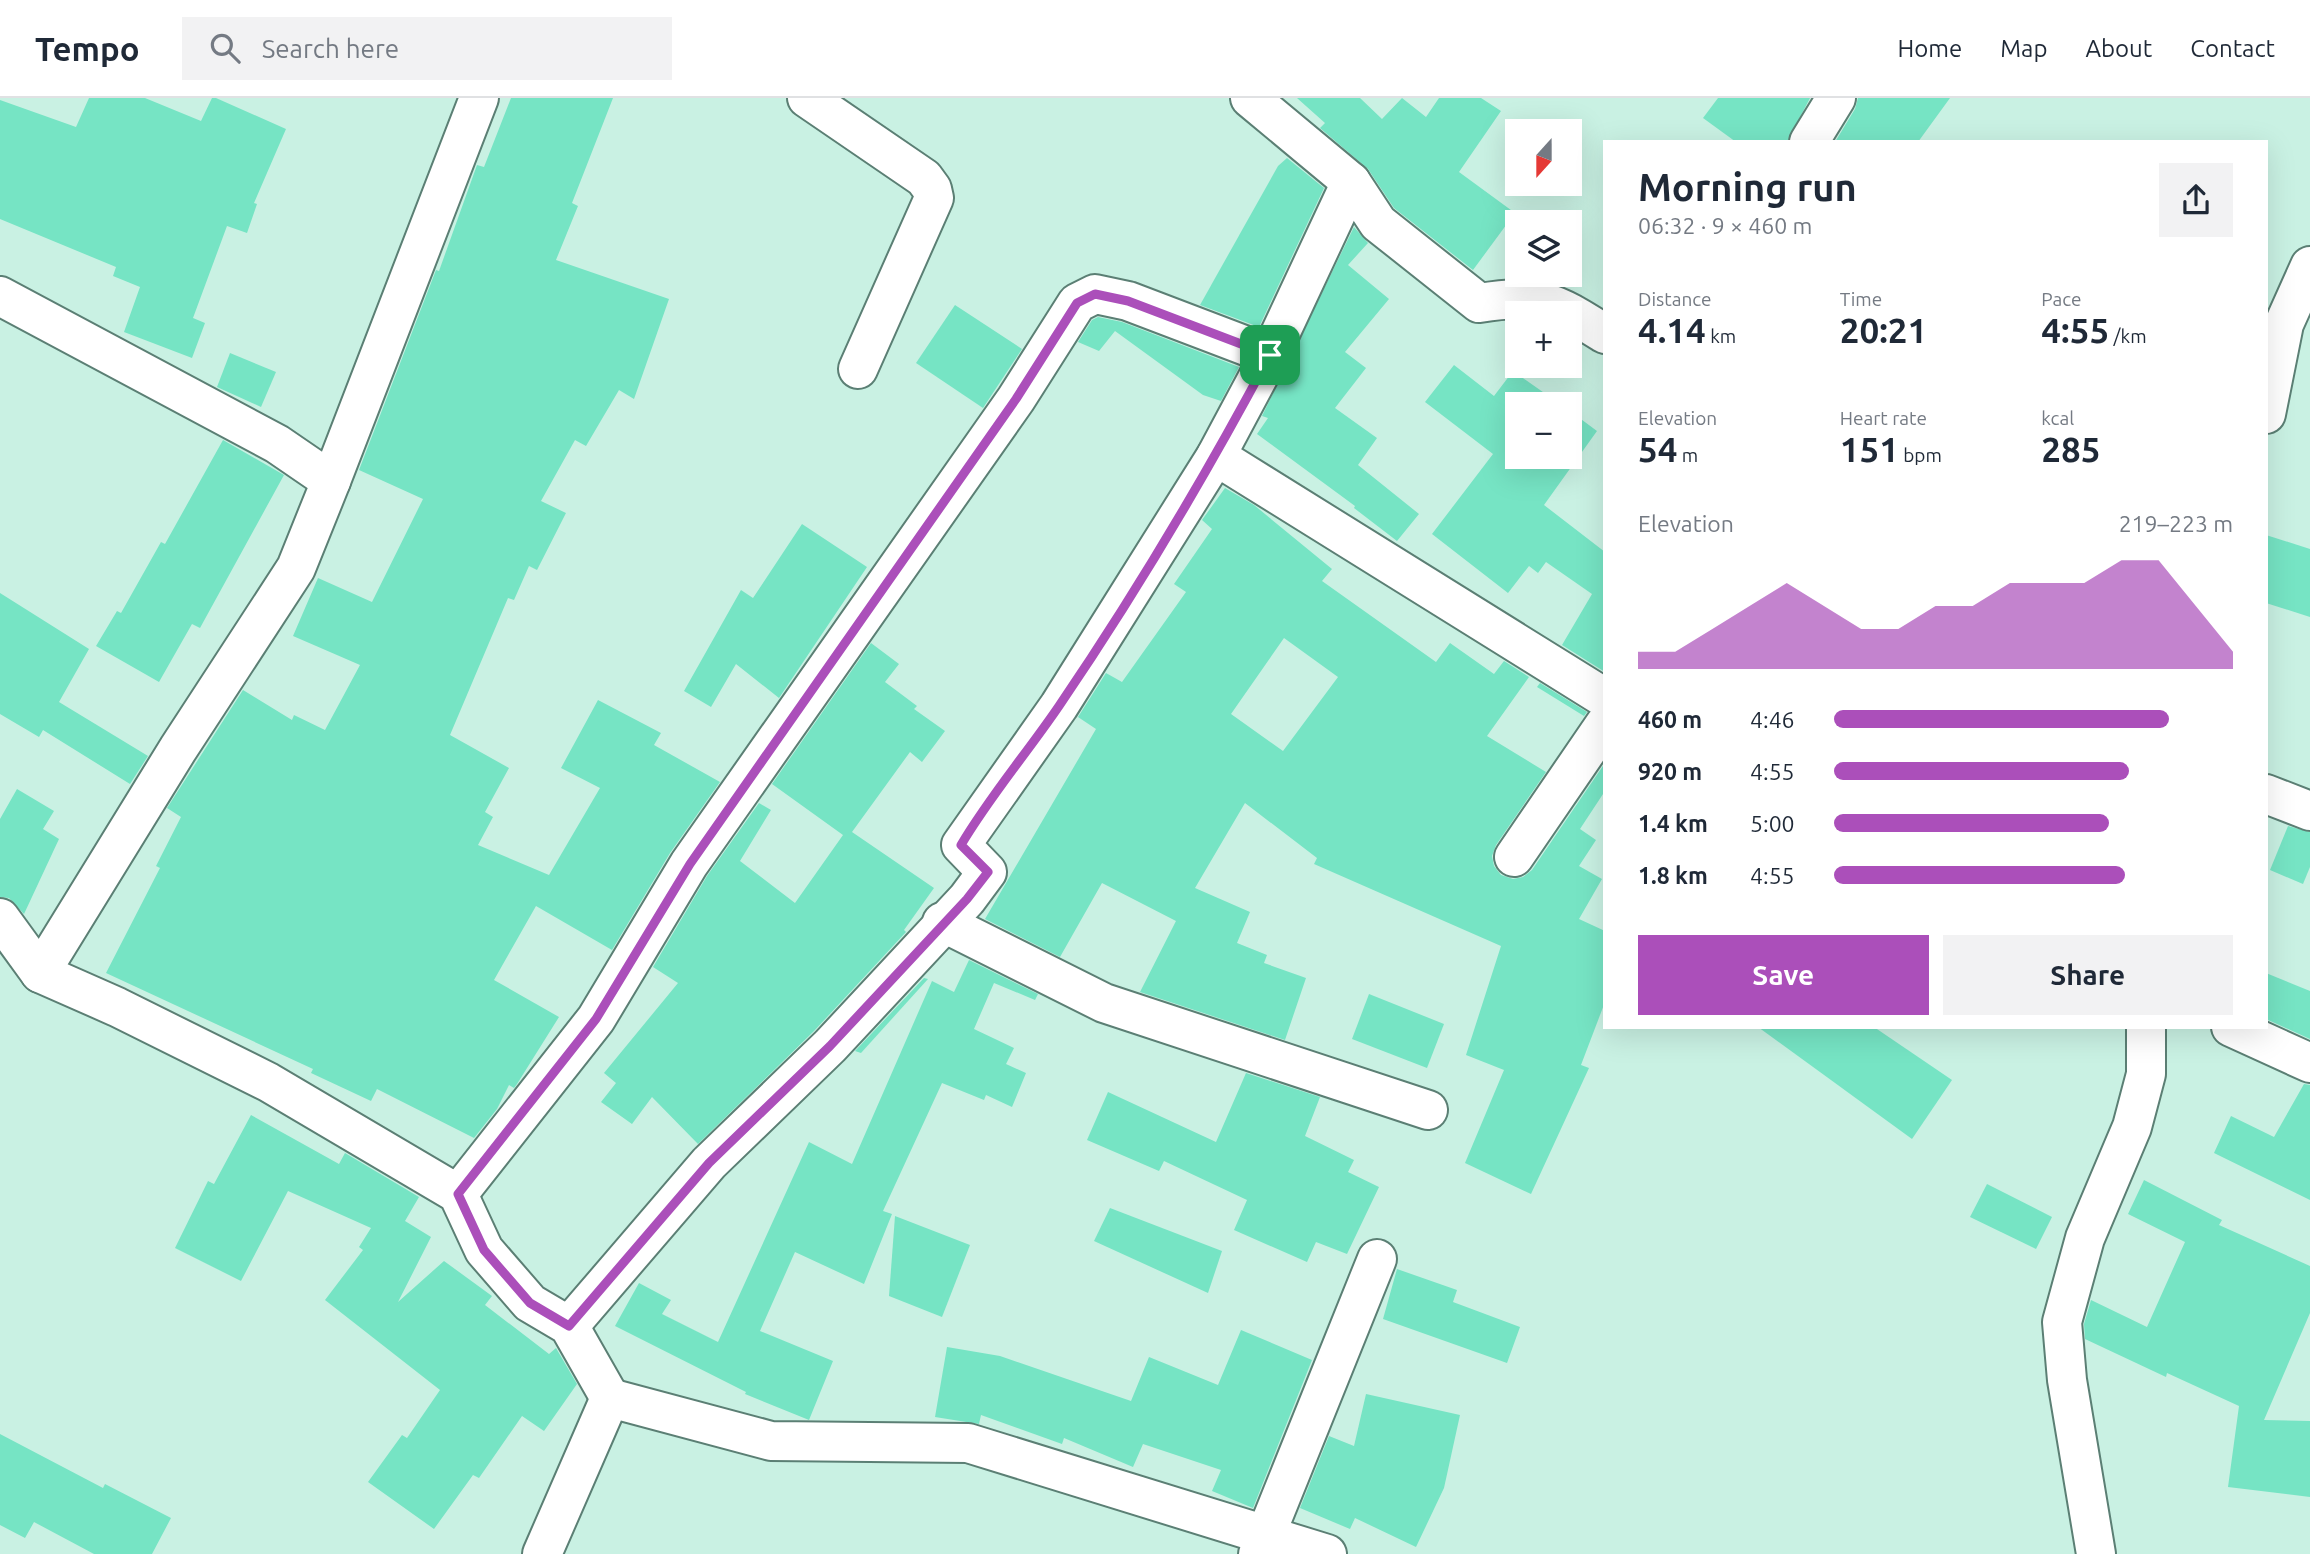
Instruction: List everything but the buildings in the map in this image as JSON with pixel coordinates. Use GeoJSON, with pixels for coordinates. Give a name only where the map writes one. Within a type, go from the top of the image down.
{"type":"FeatureCollection","features":[{"type":"Feature","properties":{"kind":"street"},"geometry":{"type":"LineString","coordinates":[[40,973],[178,749],[296,568],[480,98]]}},
{"type":"Feature","properties":{"kind":"street"},"geometry":{"type":"LineString","coordinates":[[807,98],[924,178],[934,198],[858,369]]}},
{"type":"Feature","properties":{"kind":"street"},"geometry":{"type":"LineString","coordinates":[[1250,98],[1351,182],[1378,223],[1479,303],[1513,298],[1555,303],[1603,333]]}},
{"type":"Feature","properties":{"kind":"street"},"geometry":{"type":"LineString","coordinates":[[1810,140],[1836,98]]}},
{"type":"Feature","properties":{"kind":"street"},"geometry":{"type":"LineString","coordinates":[[569,1326],[709,1163],[830,1046],[942,922],[967,899],[988,872],[961,845],[1059,706],[1216,456],[1270,355],[1351,182]]}},
{"type":"Feature","properties":{"kind":"street"},"geometry":{"type":"LineString","coordinates":[[2268,404],[2284,324],[2310,266]]}},
{"type":"Feature","properties":{"kind":"street"},"geometry":{"type":"LineString","coordinates":[[458,1194],[596,1019],[690,864],[1016,399],[1077,303],[1095,294],[1128,301],[1270,355]]}},
{"type":"Feature","properties":{"kind":"street"},"geometry":{"type":"LineString","coordinates":[[0,296],[277,444],[331,481]]}},
{"type":"Feature","properties":{"kind":"street"},"geometry":{"type":"LineString","coordinates":[[1216,456],[1603,697]]}},
{"type":"Feature","properties":{"kind":"street"},"geometry":{"type":"LineString","coordinates":[[1514,858],[1603,727]]}},
{"type":"Feature","properties":{"kind":"street"},"geometry":{"type":"LineString","coordinates":[[2268,795],[2310,811]]}},
{"type":"Feature","properties":{"kind":"street"},"geometry":{"type":"LineString","coordinates":[[0,918],[40,973],[117,1007],[268,1082],[458,1194],[484,1250],[530,1303],[569,1326],[610,1398],[771,1441],[968,1443],[1262,1546],[1327,1554]]}},
{"type":"Feature","properties":{"kind":"street"},"geometry":{"type":"LineString","coordinates":[[942,922],[1104,1003],[1428,1110]]}},
{"type":"Feature","properties":{"kind":"street"},"geometry":{"type":"LineString","coordinates":[[2096,1554],[2067,1380],[2062,1322],[2085,1238],[2132,1127],[2146,1074],[2146,1029]]}},
{"type":"Feature","properties":{"kind":"street"},"geometry":{"type":"LineString","coordinates":[[2235,1029],[2310,1063]]}},
{"type":"Feature","properties":{"kind":"street"},"geometry":{"type":"LineString","coordinates":[[1262,1546],[1377,1259]]}},
{"type":"Feature","properties":{"kind":"street"},"geometry":{"type":"LineString","coordinates":[[542,1554],[610,1398]]}},
{"type":"Feature","properties":{"kind":"route"},"geometry":{"type":"LineString","coordinates":[[1095,294],[1128,301],[1270,355],[1216,456],[1137,585],[1059,706],[961,845],[988,872],[967,899],[950,913],[830,1046],[709,1163],[569,1326],[530,1303],[484,1250],[458,1194],[596,1019],[690,864],[1016,399],[1077,303],[1095,294]]}}]}
